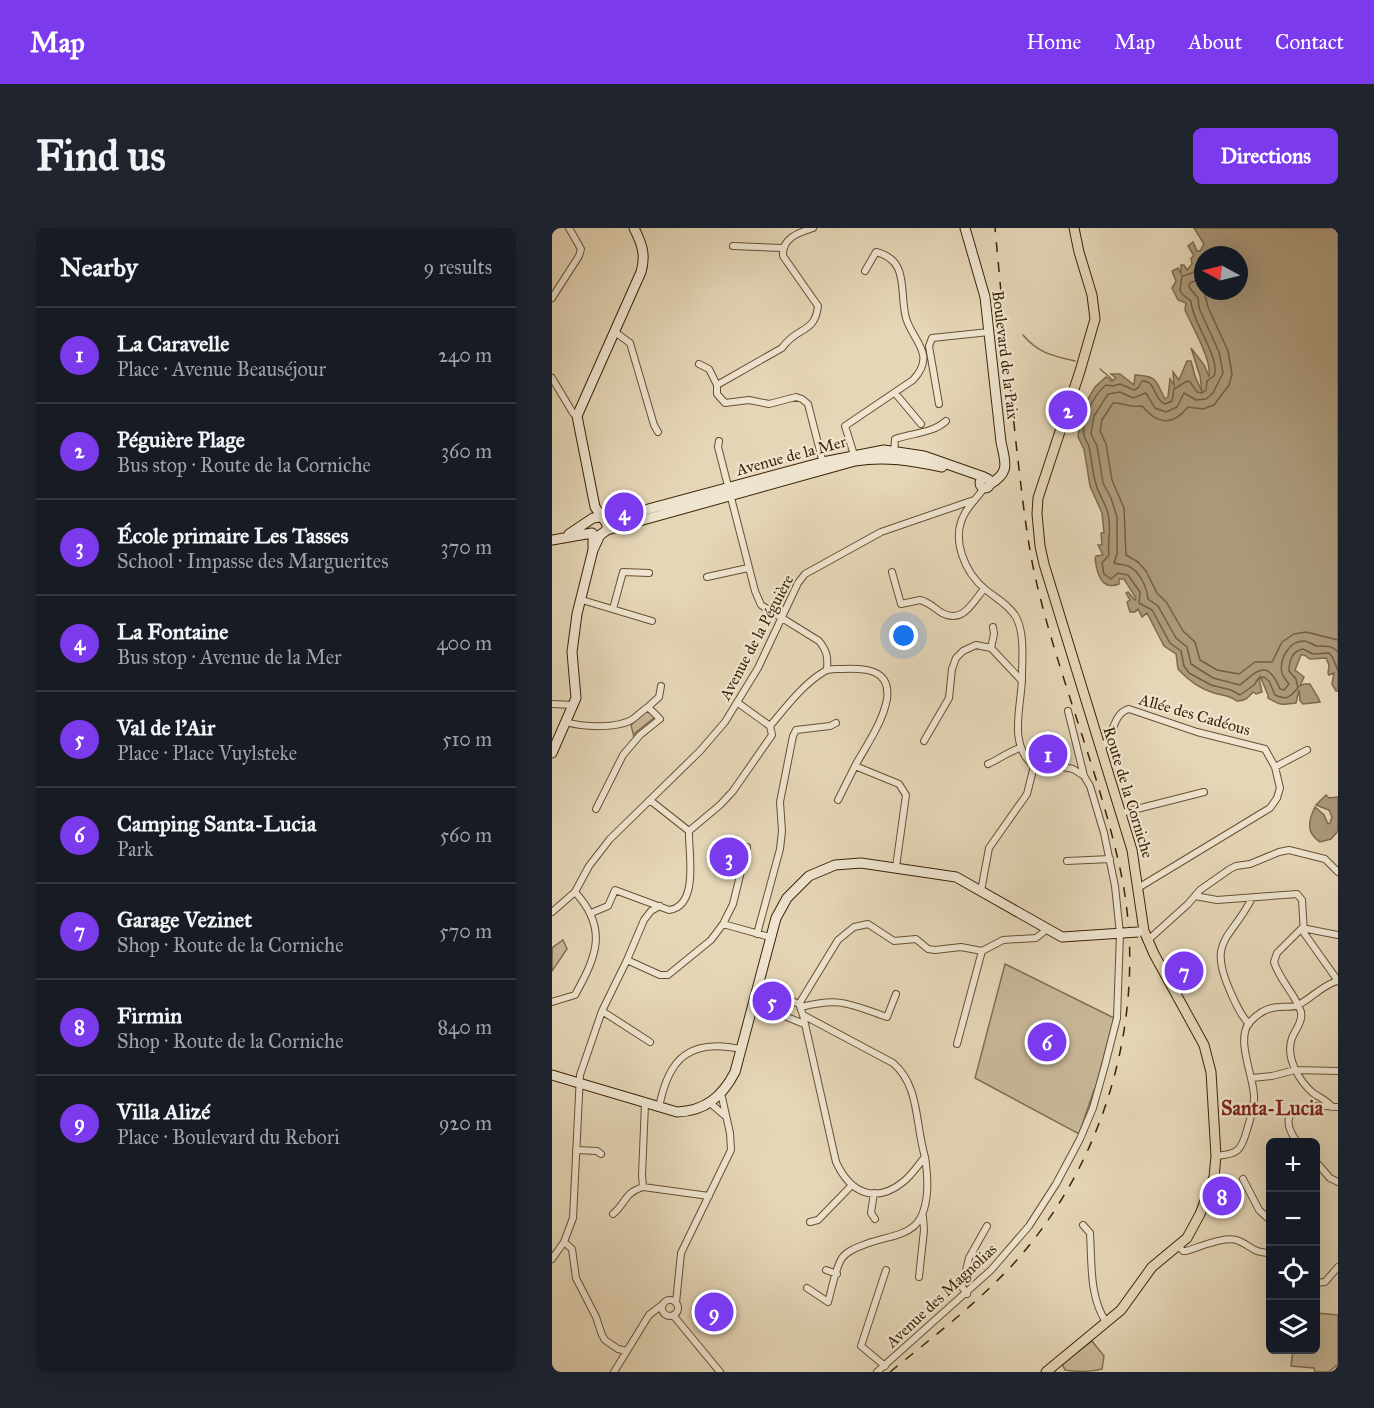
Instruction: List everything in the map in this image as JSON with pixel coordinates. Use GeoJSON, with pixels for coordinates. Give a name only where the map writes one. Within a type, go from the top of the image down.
{"type":"FeatureCollection","features":[{"type":"Feature","properties":{"kind":"main road","name":"Route de la Corniche"},"geometry":{"type":"LineString","coordinates":[[1046,1372],[1129,1301],[1161,1258],[1178,1246],[1195,1225],[1215,1177],[1216,1156],[1208,1054],[1143,935],[1132,850],[1044,564],[1037,514],[1038,498],[1095,319],[1092,295],[1076,244],[1074,228]]}},
{"type":"Feature","properties":{"kind":"street"},"geometry":{"type":"LineString","coordinates":[[552,298],[579,256],[579,244],[569,228]]}},
{"type":"Feature","properties":{"kind":"street"},"geometry":{"type":"LineString","coordinates":[[597,519],[577,416],[644,263],[642,245],[634,228]]}},
{"type":"Feature","properties":{"kind":"street"},"geometry":{"type":"LineString","coordinates":[[717,385],[782,348],[788,338],[812,326],[816,320],[819,306],[783,256],[782,248],[798,232],[814,228]]}},
{"type":"Feature","properties":{"kind":"street","name":"Boulevard de la Paix"},"geometry":{"type":"LineString","coordinates":[[965,228],[985,297],[1006,468],[985,482]]}},
{"type":"Feature","properties":{"kind":"street"},"geometry":{"type":"LineString","coordinates":[[733,246],[782,248]]}},
{"type":"Feature","properties":{"kind":"street"},"geometry":{"type":"LineString","coordinates":[[854,458],[845,426],[913,380],[921,372],[923,364],[920,344],[906,317],[902,278],[896,262],[876,252],[864,271]]}},
{"type":"Feature","properties":{"kind":"street"},"geometry":{"type":"LineString","coordinates":[[615,332],[630,343],[658,432]]}},
{"type":"Feature","properties":{"kind":"street"},"geometry":{"type":"LineString","coordinates":[[939,404],[929,346],[932,338],[989,332]]}},
{"type":"Feature","properties":{"kind":"street"},"geometry":{"type":"LineString","coordinates":[[699,364],[709,369],[717,385],[717,394],[725,403],[749,400],[769,404],[789,397],[802,399],[808,404],[823,466]]}},
{"type":"Feature","properties":{"kind":"street"},"geometry":{"type":"LineString","coordinates":[[552,378],[577,416]]}},
{"type":"Feature","properties":{"kind":"street"},"geometry":{"type":"LineString","coordinates":[[895,393],[921,424]]}},
{"type":"Feature","properties":{"kind":"street"},"geometry":{"type":"LineString","coordinates":[[894,454],[895,439],[936,430],[946,421]]}},
{"type":"Feature","properties":{"kind":"street"},"geometry":{"type":"LineString","coordinates":[[719,441],[718,447],[728,492],[748,568],[761,605],[819,641],[828,657],[827,669]]}},
{"type":"Feature","properties":{"kind":"street","name":"Avenue de la Mer"},"geometry":{"type":"LineString","coordinates":[[567,536],[598,533],[728,492],[854,458],[894,454],[924,456],[985,482]]}},
{"type":"Feature","properties":{"kind":"street"},"geometry":{"type":"LineString","coordinates":[[985,482],[964,514],[960,528],[962,555],[967,569],[984,589],[1012,611],[1018,621],[1021,635],[1022,681],[1018,729],[1022,754],[1034,766],[1058,766],[1073,769],[1084,776]]}},
{"type":"Feature","properties":{"kind":"street","name":"Avenue de la Mer"},"geometry":{"type":"LineString","coordinates":[[597,519],[615,518],[728,492]]}},
{"type":"Feature","properties":{"kind":"street","name":"Avenue de la Péguière"},"geometry":{"type":"LineString","coordinates":[[552,912],[575,892],[589,866],[604,846],[700,751],[725,722],[758,668],[798,583],[806,574],[881,532],[974,500]]}},
{"type":"Feature","properties":{"kind":"street"},"geometry":{"type":"LineString","coordinates":[[952,508],[964,514]]}},
{"type":"Feature","properties":{"kind":"street"},"geometry":{"type":"LineString","coordinates":[[568,722],[576,695],[573,642],[598,533],[608,524],[597,519]]}},
{"type":"Feature","properties":{"kind":"street"},"geometry":{"type":"LineString","coordinates":[[597,519],[589,527],[598,533]]}},
{"type":"Feature","properties":{"kind":"street"},"geometry":{"type":"LineString","coordinates":[[552,540],[567,536],[597,519]]}},
{"type":"Feature","properties":{"kind":"street"},"geometry":{"type":"LineString","coordinates":[[707,577],[748,568]]}},
{"type":"Feature","properties":{"kind":"street"},"geometry":{"type":"LineString","coordinates":[[614,609],[623,572],[649,573]]}},
{"type":"Feature","properties":{"kind":"street"},"geometry":{"type":"LineString","coordinates":[[892,572],[901,604],[926,601],[941,612],[954,616],[963,615],[984,589]]}},
{"type":"Feature","properties":{"kind":"street"},"geometry":{"type":"LineString","coordinates":[[582,600],[652,621]]}},
{"type":"Feature","properties":{"kind":"street"},"geometry":{"type":"LineString","coordinates":[[991,648],[993,627]]}},
{"type":"Feature","properties":{"kind":"street"},"geometry":{"type":"LineString","coordinates":[[552,753],[580,699],[573,642]]}},
{"type":"Feature","properties":{"kind":"street"},"geometry":{"type":"LineString","coordinates":[[924,741],[949,698],[952,669],[956,658],[963,651],[976,645],[991,648],[1022,681]]}},
{"type":"Feature","properties":{"kind":"street"},"geometry":{"type":"LineString","coordinates":[[770,726],[793,699],[827,669],[863,668],[874,671],[882,678],[887,687],[885,708],[838,800]]}},
{"type":"Feature","properties":{"kind":"street"},"geometry":{"type":"LineString","coordinates":[[568,722],[585,726],[620,724],[632,720],[659,697],[661,686]]}},
{"type":"Feature","properties":{"kind":"street"},"geometry":{"type":"LineString","coordinates":[[689,831],[720,805],[748,772],[772,735],[770,726],[738,703]]}},
{"type":"Feature","properties":{"kind":"street"},"geometry":{"type":"LineString","coordinates":[[552,704],[573,705]]}},
{"type":"Feature","properties":{"kind":"street"},"geometry":{"type":"LineString","coordinates":[[596,809],[623,755],[640,735],[660,719],[648,707]]}},
{"type":"Feature","properties":{"kind":"street","name":"Allée des Cadéous"},"geometry":{"type":"LineString","coordinates":[[1100,749],[1104,747],[1120,713],[1129,709],[1197,732],[1262,747],[1268,752],[1275,767]]}},
{"type":"Feature","properties":{"kind":"street","name":"Avenue des Magnolias"},"geometry":{"type":"LineString","coordinates":[[877,1372],[966,1294],[1009,1250],[1039,1212],[1080,1139],[1093,1108],[1117,1018],[1122,934],[1110,859],[1090,786],[1084,776],[1068,711]]}},
{"type":"Feature","properties":{"kind":"street"},"geometry":{"type":"LineString","coordinates":[[756,934],[780,849],[782,831],[780,802],[793,736],[796,730],[830,726],[836,723]]}},
{"type":"Feature","properties":{"kind":"street"},"geometry":{"type":"LineString","coordinates":[[988,764],[1020,748]]}},
{"type":"Feature","properties":{"kind":"street"},"geometry":{"type":"LineString","coordinates":[[1138,888],[1270,808],[1280,788],[1275,767],[1307,750]]}},
{"type":"Feature","properties":{"kind":"street"},"geometry":{"type":"LineString","coordinates":[[855,766],[899,784],[906,795],[896,867]]}},
{"type":"Feature","properties":{"kind":"street"},"geometry":{"type":"LineString","coordinates":[[981,891],[989,848],[1028,794],[1034,766]]}},
{"type":"Feature","properties":{"kind":"street"},"geometry":{"type":"LineString","coordinates":[[1121,813],[1204,792]]}},
{"type":"Feature","properties":{"kind":"street"},"geometry":{"type":"LineString","coordinates":[[651,801],[689,831]]}},
{"type":"Feature","properties":{"kind":"street"},"geometry":{"type":"LineString","coordinates":[[591,914],[608,906],[615,890],[674,909],[686,896],[690,883],[692,859],[689,831]]}},
{"type":"Feature","properties":{"kind":"street"},"geometry":{"type":"LineString","coordinates":[[627,960],[660,975],[668,975],[711,940],[723,924],[733,904],[747,847]]}},
{"type":"Feature","properties":{"kind":"street"},"geometry":{"type":"LineString","coordinates":[[552,1075],[677,1112],[690,1111],[710,1103],[728,1086],[735,1072],[776,918],[787,898],[809,876],[835,865],[861,863],[956,877],[1062,938],[1143,935],[1230,869],[1286,850],[1325,859],[1338,872]]}},
{"type":"Feature","properties":{"kind":"street"},"geometry":{"type":"LineString","coordinates":[[1067,861],[1110,859]]}},
{"type":"Feature","properties":{"kind":"street"},"geometry":{"type":"LineString","coordinates":[[552,1002],[575,995],[593,962],[597,937],[591,914],[575,892]]}},
{"type":"Feature","properties":{"kind":"street"},"geometry":{"type":"LineString","coordinates":[[1195,896],[1216,900],[1297,894],[1302,900],[1304,933],[1337,981],[1320,989],[1298,1006],[1272,1008],[1261,1012],[1249,1024],[1244,1038],[1254,1098],[1242,1147],[1238,1152],[1216,1156]]}},
{"type":"Feature","properties":{"kind":"street"},"geometry":{"type":"LineString","coordinates":[[1249,1024],[1225,980],[1220,957],[1226,936],[1252,898]]}},
{"type":"Feature","properties":{"kind":"street"},"geometry":{"type":"LineString","coordinates":[[552,1259],[564,1242],[573,1218],[580,1075],[602,1011],[644,920],[651,911],[660,906]]}},
{"type":"Feature","properties":{"kind":"street"},"geometry":{"type":"LineString","coordinates":[[723,924],[770,937]]}},
{"type":"Feature","properties":{"kind":"street"},"geometry":{"type":"LineString","coordinates":[[925,1156],[904,1182],[890,1190],[874,1193],[862,1192],[851,1186],[842,1175],[836,1162],[800,1006],[838,940],[854,927],[868,924],[894,940],[916,939],[928,949],[961,947],[982,951],[1003,940],[1036,938],[1046,930]]}},
{"type":"Feature","properties":{"kind":"street"},"geometry":{"type":"LineString","coordinates":[[1302,928],[1338,935]]}},
{"type":"Feature","properties":{"kind":"street"},"geometry":{"type":"LineString","coordinates":[[1302,928],[1278,953],[1274,963],[1278,976],[1298,1006],[1301,1018],[1290,1047],[1291,1057],[1301,1080],[1312,1092],[1335,1107]]}},
{"type":"Feature","properties":{"kind":"street"},"geometry":{"type":"LineString","coordinates":[[957,1044],[982,951]]}},
{"type":"Feature","properties":{"kind":"street"},"geometry":{"type":"LineString","coordinates":[[758,987],[800,1006],[839,1001],[886,1017],[896,994]]}},
{"type":"Feature","properties":{"kind":"street"},"geometry":{"type":"LineString","coordinates":[[753,1003],[804,1024]]}},
{"type":"Feature","properties":{"kind":"street"},"geometry":{"type":"LineString","coordinates":[[602,1011],[650,1042]]}},
{"type":"Feature","properties":{"kind":"street"},"geometry":{"type":"LineString","coordinates":[[803,1015],[893,1062],[902,1070],[913,1095],[918,1131],[928,1173],[926,1206],[916,1226],[902,1233],[854,1248],[842,1258],[828,1302],[807,1288]]}},
{"type":"Feature","properties":{"kind":"street"},"geometry":{"type":"LineString","coordinates":[[659,1108],[663,1088],[671,1070],[689,1052],[706,1045],[741,1049]]}},
{"type":"Feature","properties":{"kind":"street"},"geometry":{"type":"LineString","coordinates":[[1252,1078],[1295,1070],[1338,1071]]}},
{"type":"Feature","properties":{"kind":"street"},"geometry":{"type":"LineString","coordinates":[[673,1316],[677,1311],[677,1282],[681,1253],[731,1150],[730,1133],[721,1093]]}},
{"type":"Feature","properties":{"kind":"street"},"geometry":{"type":"LineString","coordinates":[[710,1103],[725,1116]]}},
{"type":"Feature","properties":{"kind":"street"},"geometry":{"type":"LineString","coordinates":[[643,1187],[645,1104]]}},
{"type":"Feature","properties":{"kind":"street"},"geometry":{"type":"LineString","coordinates":[[1294,1138],[1287,1127],[1292,1112],[1308,1107],[1335,1107]]}},
{"type":"Feature","properties":{"kind":"street"},"geometry":{"type":"LineString","coordinates":[[576,1150],[597,1151],[601,1154]]}},
{"type":"Feature","properties":{"kind":"street"},"geometry":{"type":"LineString","coordinates":[[1320,1167],[1330,1178],[1338,1182]]}},
{"type":"Feature","properties":{"kind":"street"},"geometry":{"type":"LineString","coordinates":[[1243,1179],[1259,1210],[1266,1216]]}},
{"type":"Feature","properties":{"kind":"street"},"geometry":{"type":"LineString","coordinates":[[810,1222],[818,1220],[851,1186]]}},
{"type":"Feature","properties":{"kind":"street"},"geometry":{"type":"LineString","coordinates":[[613,1214],[626,1196],[643,1187],[709,1196]]}},
{"type":"Feature","properties":{"kind":"street"},"geometry":{"type":"LineString","coordinates":[[874,1193],[872,1213],[875,1220]]}},
{"type":"Feature","properties":{"kind":"street"},"geometry":{"type":"LineString","coordinates":[[919,1277],[924,1230],[922,1217]]}},
{"type":"Feature","properties":{"kind":"street"},"geometry":{"type":"LineString","coordinates":[[966,1294],[962,1287],[969,1258],[987,1226]]}},
{"type":"Feature","properties":{"kind":"street"},"geometry":{"type":"LineString","coordinates":[[1083,1226],[1090,1233],[1092,1283],[1101,1314],[1107,1322]]}},
{"type":"Feature","properties":{"kind":"street"},"geometry":{"type":"LineString","coordinates":[[1178,1246],[1186,1251],[1207,1244],[1234,1240],[1266,1253]]}},
{"type":"Feature","properties":{"kind":"street"},"geometry":{"type":"LineString","coordinates":[[564,1242],[572,1249],[576,1278],[596,1317],[602,1335],[605,1340],[625,1354]]}},
{"type":"Feature","properties":{"kind":"street"},"geometry":{"type":"LineString","coordinates":[[1320,1283],[1325,1282],[1338,1267]]}},
{"type":"Feature","properties":{"kind":"street"},"geometry":{"type":"LineString","coordinates":[[826,1270],[837,1274]]}},
{"type":"Feature","properties":{"kind":"street"},"geometry":{"type":"LineString","coordinates":[[885,1366],[861,1346],[886,1270]]}},
{"type":"Feature","properties":{"kind":"street"},"geometry":{"type":"LineString","coordinates":[[614,1372],[653,1311],[668,1300],[677,1282]]}},
{"type":"Feature","properties":{"kind":"street"},"geometry":{"type":"LineString","coordinates":[[668,1300],[676,1303]]}},
{"type":"Feature","properties":{"kind":"street"},"geometry":{"type":"LineString","coordinates":[[662,1305],[664,1314]]}},
{"type":"Feature","properties":{"kind":"street"},"geometry":{"type":"LineString","coordinates":[[648,1319],[664,1314],[673,1316],[720,1372]]}},
{"type":"Feature","properties":{"kind":"shaded area"},"geometry":{"type":"Polygon","coordinates":[[[647,710],[655,717],[635,733],[634,737],[631,725],[647,710]]]}},
{"type":"Feature","properties":{"kind":"shaded area"},"geometry":{"type":"Polygon","coordinates":[[[563,940],[567,949],[552,971],[552,948],[563,940]]]}},
{"type":"Feature","properties":{"kind":"shaded area"},"geometry":{"type":"Polygon","coordinates":[[[1005,964],[1114,1018],[1095,1090],[1079,1134],[975,1078],[1005,964]]]}},
{"type":"Feature","properties":{"kind":"shaded area"},"geometry":{"type":"Polygon","coordinates":[[[1320,1313],[1338,1315],[1338,1364],[1329,1372],[1315,1372],[1314,1368],[1291,1366],[1292,1354],[1320,1354],[1320,1313]]]}},
{"type":"Feature","properties":{"kind":"shaded area"},"geometry":{"type":"Polygon","coordinates":[[[1092,1341],[1104,1356],[1102,1369],[1065,1370],[1062,1364],[1092,1341]]]}},
{"type":"Feature","properties":{"kind":"water"},"geometry":{"type":"Polygon","coordinates":[[[1194,228],[1338,228],[1338,691],[1332,684],[1334,673],[1329,675],[1328,673],[1329,665],[1326,658],[1310,659],[1301,655],[1295,670],[1304,677],[1300,686],[1310,684],[1320,702],[1303,704],[1300,701],[1299,690],[1296,703],[1279,704],[1268,698],[1260,676],[1262,692],[1256,694],[1253,692],[1240,701],[1199,687],[1178,669],[1176,654],[1164,646],[1147,613],[1142,617],[1138,609],[1130,612],[1127,602],[1130,600],[1126,593],[1128,592],[1135,600],[1136,598],[1124,579],[1119,579],[1119,584],[1108,585],[1101,579],[1097,570],[1096,556],[1103,555],[1098,545],[1102,545],[1101,533],[1104,533],[1102,513],[1090,486],[1084,449],[1078,437],[1081,411],[1095,387],[1106,377],[1112,381],[1116,378],[1111,374],[1120,374],[1134,385],[1135,375],[1148,376],[1155,380],[1165,399],[1168,397],[1170,379],[1174,385],[1173,372],[1179,380],[1187,361],[1191,361],[1202,392],[1200,376],[1191,348],[1209,376],[1208,361],[1185,310],[1186,303],[1178,300],[1172,288],[1176,281],[1172,271],[1178,268],[1181,273],[1181,265],[1184,265],[1187,270],[1194,256],[1194,300],[1248,300],[1248,246],[1203,246],[1204,244],[1194,228]]]}},
{"type":"Feature","properties":{"kind":"water"},"geometry":{"type":"Polygon","coordinates":[[[1193,242],[1195,246],[1194,256],[1188,246],[1193,242]]]}},
{"type":"Feature","properties":{"kind":"water"},"geometry":{"type":"Polygon","coordinates":[[[1326,795],[1329,798],[1338,797],[1338,831],[1331,839],[1320,842],[1310,831],[1310,822],[1315,807],[1324,815],[1328,824],[1330,823],[1332,817],[1329,810],[1316,805],[1326,795]]]}},
{"type":"Feature","properties":{"kind":"waterway"},"geometry":{"type":"LineString","coordinates":[[1023,335],[1040,350],[1075,361]]}},
{"type":"Feature","properties":{"kind":"waterway"},"geometry":{"type":"LineString","coordinates":[[1100,369],[1113,380]]}},
{"type":"Feature","properties":{"kind":"railway"},"geometry":{"type":"LineString","coordinates":[[890,1372],[987,1291],[1016,1261],[1049,1219],[1076,1174],[1098,1125],[1115,1074],[1125,1022],[1130,969],[1128,916],[1119,864],[1089,755],[1054,648],[1032,561],[1017,452],[995,228]]}},
{"type":"Feature","properties":{"kind":"place","name":"Péguière Plage"},"geometry":{"type":"Point","coordinates":[1068,410]}},
{"type":"Feature","properties":{"kind":"place","name":"La Fontaine"},"geometry":{"type":"Point","coordinates":[624,512]}},
{"type":"Feature","properties":{"kind":"place","name":"La Caravelle"},"geometry":{"type":"Point","coordinates":[1048,754]}},
{"type":"Feature","properties":{"kind":"place","name":"École primaire Les Tasses"},"geometry":{"type":"Point","coordinates":[729,857]}},
{"type":"Feature","properties":{"kind":"place","name":"Garage Vezinet"},"geometry":{"type":"Point","coordinates":[1184,971]}},
{"type":"Feature","properties":{"kind":"place","name":"Val de l’Air"},"geometry":{"type":"Point","coordinates":[772,1001]}},
{"type":"Feature","properties":{"kind":"place","name":"Camping Santa-Lucia"},"geometry":{"type":"Point","coordinates":[1047,1042]}},
{"type":"Feature","properties":{"kind":"place","name":"Firmin"},"geometry":{"type":"Point","coordinates":[1222,1196]}},
{"type":"Feature","properties":{"kind":"place","name":"Villa Alizé"},"geometry":{"type":"Point","coordinates":[714,1312]}},
{"type":"Feature","properties":{"kind":"district","name":"Santa-Lucia"},"geometry":{"type":"Point","coordinates":[1272,1108]}}]}
